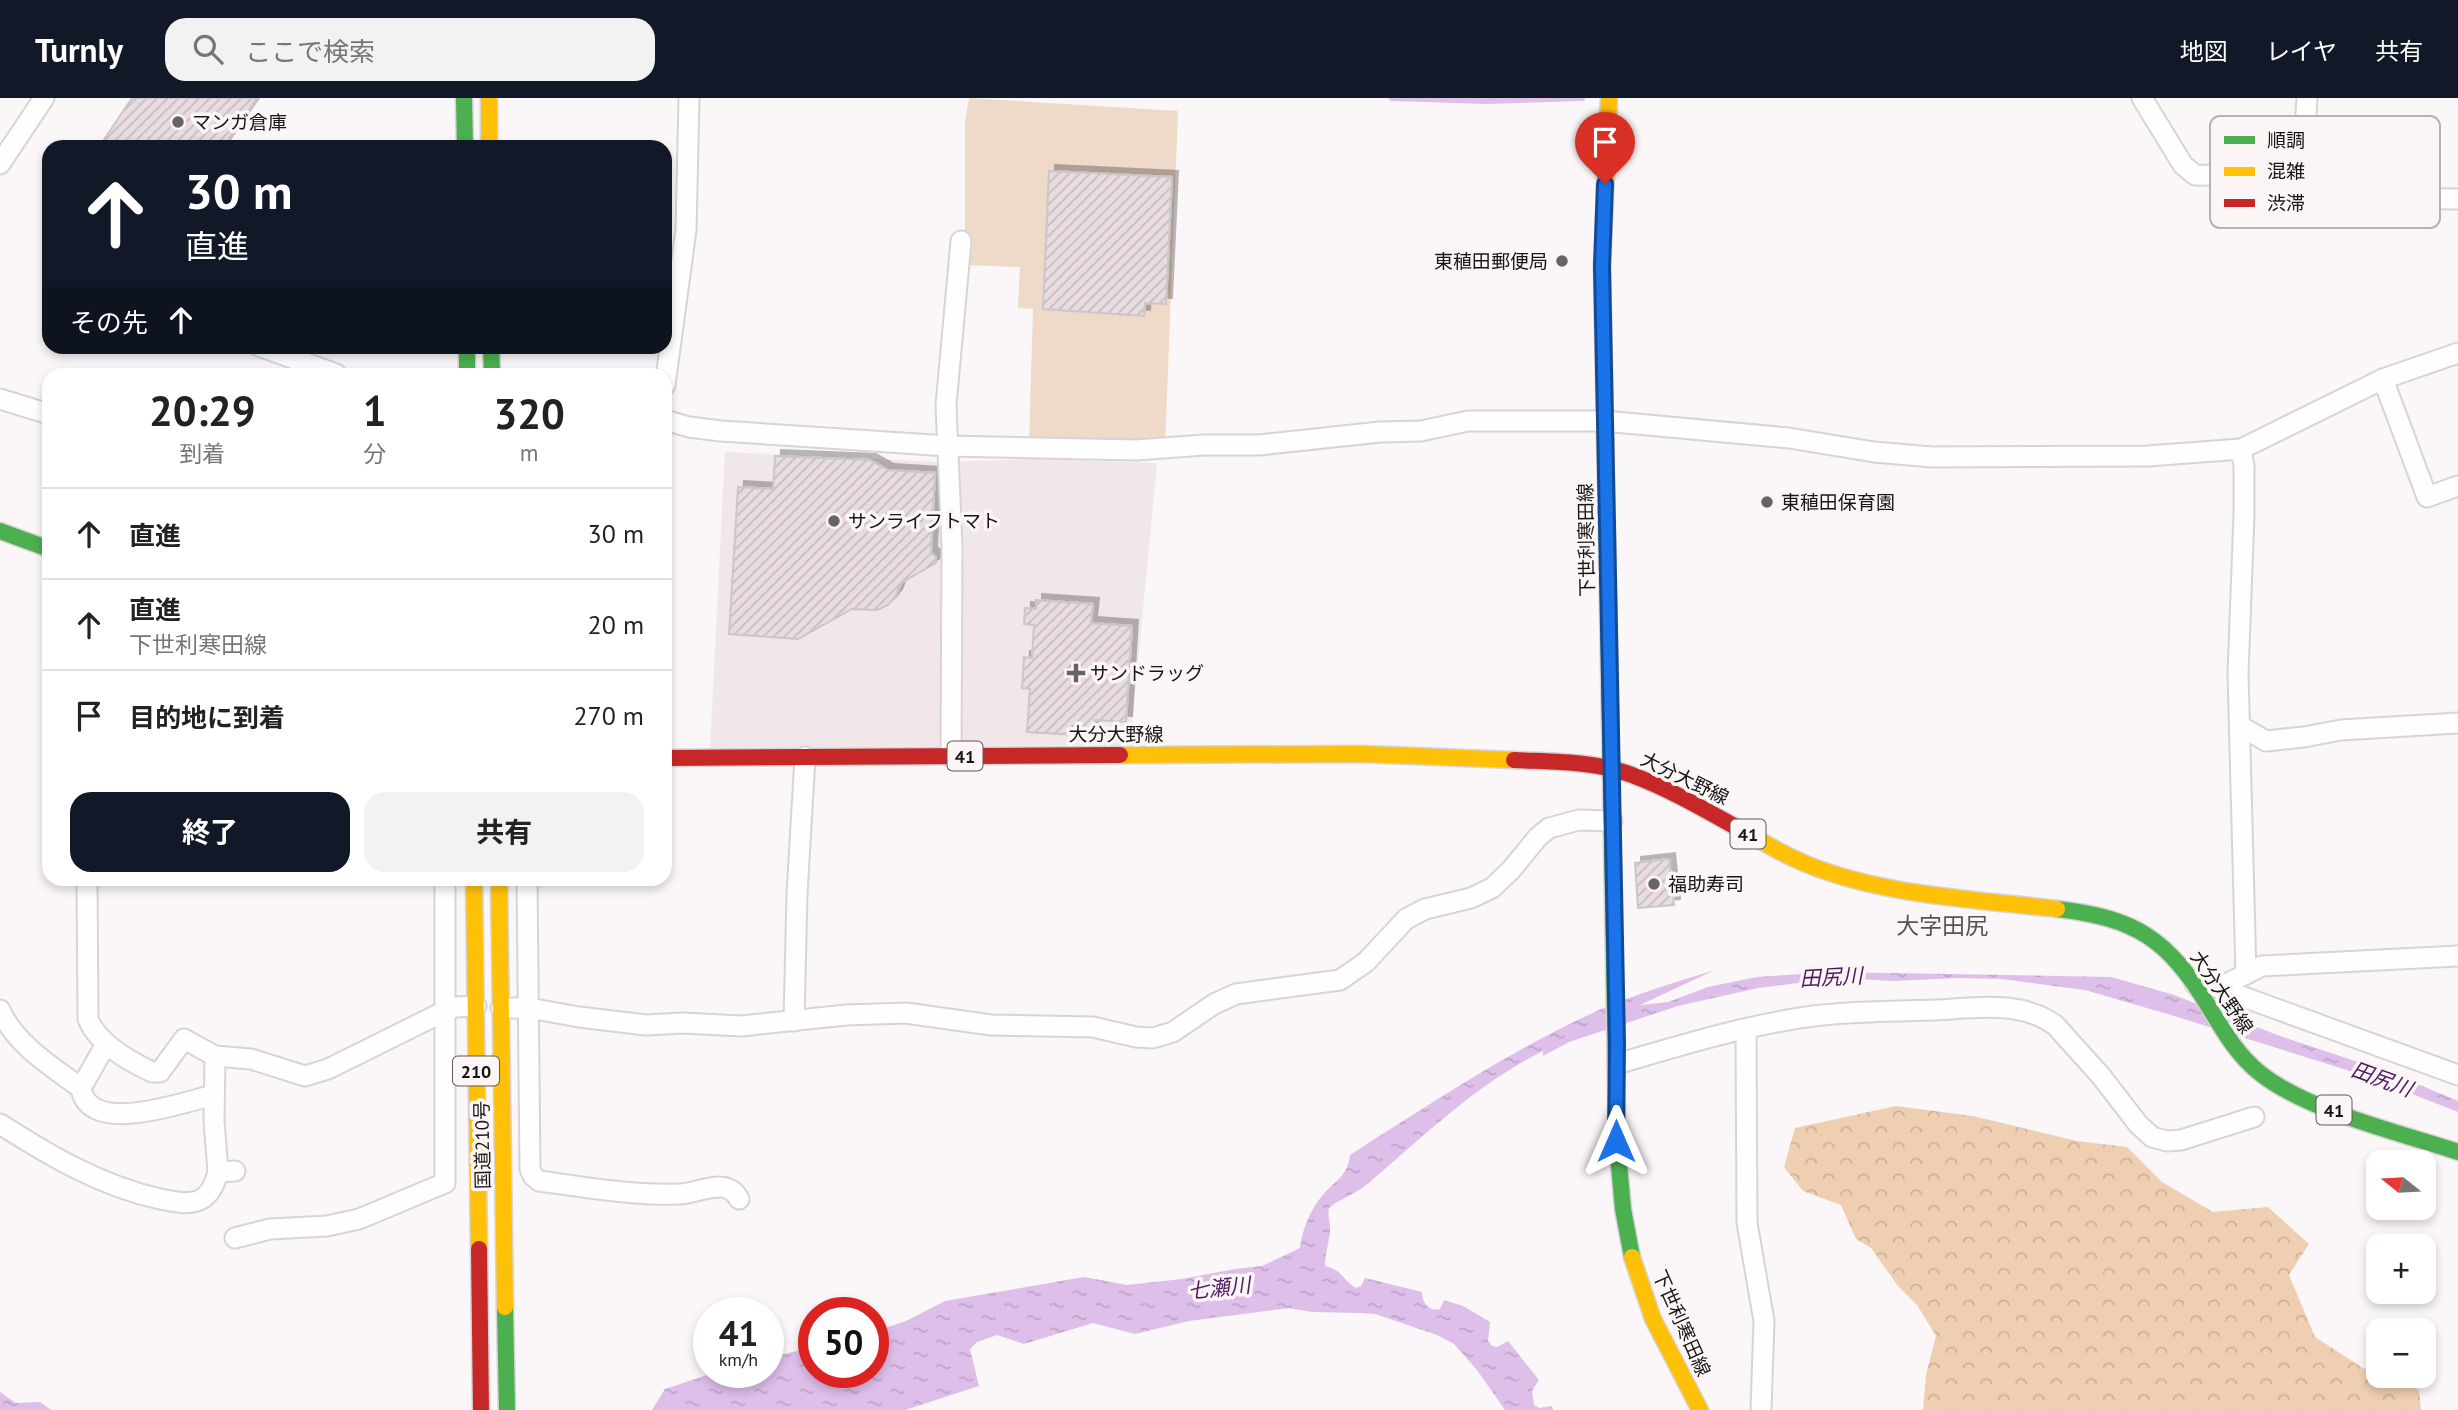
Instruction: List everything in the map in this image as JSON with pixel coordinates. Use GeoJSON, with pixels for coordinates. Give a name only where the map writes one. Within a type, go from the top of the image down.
{"type":"FeatureCollection","features":[{"type":"Feature","properties":{"kind":"main road"},"geometry":{"type":"LineString","coordinates":[[464,98],[465,140]]}},
{"type":"Feature","properties":{"kind":"main road"},"geometry":{"type":"LineString","coordinates":[[489,98],[489,140]]}},
{"type":"Feature","properties":{"kind":"main road","name":"下世利寒田線"},"geometry":{"type":"LineString","coordinates":[[1609,98],[1602,266],[1617,1166],[1624,1225],[1633,1262],[1656,1327],[1700,1410]]}},
{"type":"Feature","properties":{"kind":"main road"},"geometry":{"type":"LineString","coordinates":[[0,531],[42,546]]}},
{"type":"Feature","properties":{"kind":"main road","name":"大分大野線"},"geometry":{"type":"LineString","coordinates":[[672,758],[1362,754],[1563,762],[1612,769],[1633,775],[1696,805],[1796,860],[1845,877],[1913,892],[2092,913],[2127,923],[2163,946],[2204,989],[2227,1038],[2252,1068],[2292,1093],[2339,1113],[2458,1152]]}},
{"type":"Feature","properties":{"kind":"main road","name":"国道210号"},"geometry":{"type":"LineString","coordinates":[[474,886],[481,1410]]}},
{"type":"Feature","properties":{"kind":"main road","name":"国道210号"},"geometry":{"type":"LineString","coordinates":[[499,886],[507,1410]]}},
{"type":"Feature","properties":{"kind":"street"},"geometry":{"type":"LineString","coordinates":[[0,164],[44,98]]}},
{"type":"Feature","properties":{"kind":"street"},"geometry":{"type":"LineString","coordinates":[[672,333],[686,230],[689,98]]}},
{"type":"Feature","properties":{"kind":"street"},"geometry":{"type":"LineString","coordinates":[[2143,98],[2183,165],[2195,176],[2210,176]]}},
{"type":"Feature","properties":{"kind":"street"},"geometry":{"type":"LineString","coordinates":[[2306,116],[2307,98]]}},
{"type":"Feature","properties":{"kind":"street"},"geometry":{"type":"LineString","coordinates":[[2440,199],[2458,199]]}},
{"type":"Feature","properties":{"kind":"street"},"geometry":{"type":"LineString","coordinates":[[951,756],[953,610],[946,405],[961,241]]}},
{"type":"Feature","properties":{"kind":"street"},"geometry":{"type":"LineString","coordinates":[[672,422],[721,431],[948,446],[1153,450],[1205,445],[1259,445],[1380,432],[1421,431],[1468,421],[1605,421],[1788,438],[1932,457],[2148,456],[2241,449],[2383,379],[2458,352]]}},
{"type":"Feature","properties":{"kind":"street"},"geometry":{"type":"LineString","coordinates":[[281,354],[320,368]]}},
{"type":"Feature","properties":{"kind":"street"},"geometry":{"type":"LineString","coordinates":[[2383,379],[2427,497],[2458,486]]}},
{"type":"Feature","properties":{"kind":"street"},"geometry":{"type":"LineString","coordinates":[[0,399],[42,412]]}},
{"type":"Feature","properties":{"kind":"street"},"geometry":{"type":"LineString","coordinates":[[2241,449],[2244,478],[2238,673],[2246,974]]}},
{"type":"Feature","properties":{"kind":"street"},"geometry":{"type":"LineString","coordinates":[[2239,726],[2266,741],[2342,730],[2458,723]]}},
{"type":"Feature","properties":{"kind":"street"},"geometry":{"type":"LineString","coordinates":[[794,1021],[797,894],[805,757]]}},
{"type":"Feature","properties":{"kind":"street"},"geometry":{"type":"LineString","coordinates":[[501,1008],[528,1008],[638,1025],[683,1023],[741,1026],[846,1015],[906,1013],[991,1025],[1080,1026],[1136,1037],[1163,1036],[1182,1027],[1214,1004],[1236,994],[1340,980],[1366,962],[1406,919],[1425,909],[1471,898],[1492,888],[1549,828],[1579,820],[1612,821]]}},
{"type":"Feature","properties":{"kind":"street"},"geometry":{"type":"LineString","coordinates":[[87,886],[88,1019],[91,1028],[106,1044],[152,1072],[160,1072],[165,1067],[184,1039],[215,1056],[251,1059],[304,1076],[328,1069],[445,1011],[455,1007],[475,1006]]}},
{"type":"Feature","properties":{"kind":"street"},"geometry":{"type":"LineString","coordinates":[[235,1238],[270,1229],[304,1229],[352,1221],[444,1183],[445,886]]}},
{"type":"Feature","properties":{"kind":"street"},"geometry":{"type":"LineString","coordinates":[[527,886],[530,1169],[533,1176],[539,1181],[651,1194],[685,1194],[727,1187],[734,1191],[739,1199]]}},
{"type":"Feature","properties":{"kind":"street"},"geometry":{"type":"LineString","coordinates":[[2204,989],[2235,982],[2262,966],[2458,956]]}},
{"type":"Feature","properties":{"kind":"street"},"geometry":{"type":"LineString","coordinates":[[2204,989],[2458,1075]]}},
{"type":"Feature","properties":{"kind":"street"},"geometry":{"type":"LineString","coordinates":[[1616,1064],[1782,1021],[1829,1015],[1966,1008],[2021,1009],[2055,1025],[2152,1137],[2167,1141],[2181,1140],[2254,1117]]}},
{"type":"Feature","properties":{"kind":"street"},"geometry":{"type":"LineString","coordinates":[[0,1010],[8,1026],[26,1046],[81,1088]]}},
{"type":"Feature","properties":{"kind":"street"},"geometry":{"type":"LineString","coordinates":[[1746,1029],[1747,1223],[1764,1321],[1761,1410]]}},
{"type":"Feature","properties":{"kind":"street"},"geometry":{"type":"LineString","coordinates":[[106,1044],[81,1088],[82,1095],[90,1105],[112,1114],[138,1112],[214,1095]]}},
{"type":"Feature","properties":{"kind":"street"},"geometry":{"type":"LineString","coordinates":[[0,1124],[66,1165],[108,1184],[174,1202],[198,1201],[226,1171],[214,1095],[215,1056]]}},
{"type":"Feature","properties":{"kind":"shaded area"},"geometry":{"type":"Polygon","coordinates":[[[969,98],[1178,111],[1165,446],[1029,444],[1033,309],[1018,308],[1020,267],[965,265],[965,122],[969,98]]]}},
{"type":"Feature","properties":{"kind":"shaded area"},"geometry":{"type":"Polygon","coordinates":[[[725,452],[941,462],[1034,459],[1157,463],[1130,745],[710,748],[725,452]]]}},
{"type":"Feature","properties":{"kind":"green space"},"geometry":{"type":"Polygon","coordinates":[[[1896,1106],[1973,1116],[2077,1141],[2127,1147],[2162,1182],[2213,1212],[2268,1207],[2309,1244],[2289,1275],[2315,1337],[2366,1369],[2366,1388],[2419,1390],[2421,1410],[1923,1410],[1926,1375],[1936,1336],[1917,1305],[1898,1286],[1871,1248],[1856,1239],[1841,1205],[1803,1191],[1784,1167],[1795,1128],[1896,1106]]]}},
{"type":"Feature","properties":{"kind":"water"},"geometry":{"type":"Polygon","coordinates":[[[1715,970],[1640,1005],[1668,1002],[1708,987],[1757,977],[1833,972],[2111,977],[2174,995],[2280,1036],[2391,1073],[2458,1101],[2458,1112],[2366,1076],[2085,990],[2002,979],[1957,978],[1894,981],[1839,978],[1758,988],[1678,1006],[1569,1042],[1543,1056],[1543,1051],[1495,1079],[1357,1192],[1329,1208],[1330,1231],[1325,1266],[1336,1270],[1356,1288],[1361,1286],[1365,1278],[1422,1292],[1429,1308],[1440,1309],[1444,1300],[1463,1306],[1490,1322],[1488,1341],[1497,1347],[1508,1341],[1539,1380],[1532,1391],[1534,1405],[1539,1408],[1552,1406],[1553,1410],[1505,1410],[1477,1370],[1454,1344],[1437,1335],[1375,1314],[1312,1312],[1289,1308],[1189,1321],[1135,1334],[1093,1323],[1024,1344],[997,1335],[977,1342],[970,1349],[979,1386],[905,1410],[652,1410],[665,1389],[693,1380],[693,1388],[784,1388],[784,1354],[798,1351],[798,1388],[889,1388],[889,1327],[945,1301],[1084,1277],[1127,1285],[1262,1266],[1300,1248],[1310,1214],[1322,1196],[1343,1174],[1350,1155],[1471,1078],[1534,1042],[1599,1010],[1656,988],[1715,970]]]}},
{"type":"Feature","properties":{"kind":"water"},"geometry":{"type":"Polygon","coordinates":[[[0,1392],[16,1403],[40,1402],[51,1410],[0,1410],[0,1392]]]}},
{"type":"Feature","properties":{"kind":"building","name":"マンガ倉庫"},"geometry":{"type":"Polygon","coordinates":[[[132,98],[257,98],[228,140],[104,140],[132,98]]]}},
{"type":"Feature","properties":{"kind":"building"},"geometry":{"type":"Polygon","coordinates":[[[1049,171],[1172,177],[1166,304],[1145,303],[1144,316],[1043,309],[1049,171]]]}},
{"type":"Feature","properties":{"kind":"building","name":"サンライフトマト"},"geometry":{"type":"Polygon","coordinates":[[[775,456],[870,460],[888,470],[935,473],[931,553],[936,557],[936,563],[901,583],[888,605],[877,610],[852,609],[798,639],[729,634],[738,487],[773,489],[775,456]]]}},
{"type":"Feature","properties":{"kind":"building","name":"サンドラッグ"},"geometry":{"type":"Polygon","coordinates":[[[1036,600],[1093,604],[1091,623],[1132,626],[1126,722],[1095,720],[1094,736],[1027,732],[1030,689],[1022,688],[1024,657],[1032,658],[1034,625],[1024,624],[1025,608],[1036,609],[1036,600]]]}},
{"type":"Feature","properties":{"kind":"building","name":"福助寿司"},"geometry":{"type":"Polygon","coordinates":[[[1669,859],[1674,905],[1638,908],[1635,863],[1669,859]]]}},
{"type":"Feature","properties":{"kind":"waterway"},"geometry":{"type":"LineString","coordinates":[[1392,98],[1487,101],[1582,98]]}},
{"type":"Feature","properties":{"kind":"traffic: fast"},"geometry":{"type":"LineString","coordinates":[[464,98],[465,140]]}},
{"type":"Feature","properties":{"kind":"traffic: fast"},"geometry":{"type":"LineString","coordinates":[[467,354],[467,368]]}},
{"type":"Feature","properties":{"kind":"traffic: fast"},"geometry":{"type":"LineString","coordinates":[[491,354],[492,368]]}},
{"type":"Feature","properties":{"kind":"traffic: fast"},"geometry":{"type":"LineString","coordinates":[[0,531],[42,546]]}},
{"type":"Feature","properties":{"kind":"traffic: fast"},"geometry":{"type":"LineString","coordinates":[[1607,542],[1617,1143],[1623,1209],[1632,1257]]}},
{"type":"Feature","properties":{"kind":"traffic: fast"},"geometry":{"type":"LineString","coordinates":[[2057,909],[2085,913],[2129,926],[2164,948],[2194,984],[2238,1051],[2261,1074],[2281,1087],[2356,1120],[2458,1152]]}},
{"type":"Feature","properties":{"kind":"traffic: fast"},"geometry":{"type":"LineString","coordinates":[[505,1307],[507,1410]]}},
{"type":"Feature","properties":{"kind":"traffic: slow"},"geometry":{"type":"LineString","coordinates":[[489,98],[489,140]]}},
{"type":"Feature","properties":{"kind":"traffic: slow"},"geometry":{"type":"LineString","coordinates":[[1607,542],[1602,266],[1609,98]]}},
{"type":"Feature","properties":{"kind":"traffic: slow"},"geometry":{"type":"LineString","coordinates":[[1120,755],[1362,754],[1514,760]]}},
{"type":"Feature","properties":{"kind":"traffic: slow"},"geometry":{"type":"LineString","coordinates":[[1743,831],[1795,859],[1856,881],[1923,894],[2057,909]]}},
{"type":"Feature","properties":{"kind":"traffic: slow"},"geometry":{"type":"LineString","coordinates":[[474,886],[479,1249]]}},
{"type":"Feature","properties":{"kind":"traffic: slow"},"geometry":{"type":"LineString","coordinates":[[499,886],[505,1307]]}},
{"type":"Feature","properties":{"kind":"traffic: slow"},"geometry":{"type":"LineString","coordinates":[[1632,1257],[1653,1319],[1700,1410]]}},
{"type":"Feature","properties":{"kind":"traffic: jam"},"geometry":{"type":"LineString","coordinates":[[672,758],[1120,755]]}},
{"type":"Feature","properties":{"kind":"traffic: jam"},"geometry":{"type":"LineString","coordinates":[[1514,760],[1574,763],[1618,770],[1674,794],[1743,831]]}},
{"type":"Feature","properties":{"kind":"traffic: jam"},"geometry":{"type":"LineString","coordinates":[[479,1249],[481,1410]]}},
{"type":"Feature","properties":{"kind":"place","name":"マンガ倉庫"},"geometry":{"type":"Point","coordinates":[178,122]}},
{"type":"Feature","properties":{"kind":"place","name":"東稙田郵便局"},"geometry":{"type":"Point","coordinates":[1562,261]}},
{"type":"Feature","properties":{"kind":"place","name":"東稙田保育園"},"geometry":{"type":"Point","coordinates":[1767,502]}},
{"type":"Feature","properties":{"kind":"place","name":"サンライフトマト"},"geometry":{"type":"Point","coordinates":[834,521]}},
{"type":"Feature","properties":{"kind":"place","name":"サンドラッグ"},"geometry":{"type":"Point","coordinates":[1076,673]}},
{"type":"Feature","properties":{"kind":"place","name":"福助寿司"},"geometry":{"type":"Point","coordinates":[1654,884]}},
{"type":"Feature","properties":{"kind":"district","name":"大字田尻"},"geometry":{"type":"Point","coordinates":[1942,925]}},
{"type":"Feature","properties":{"kind":"route"},"geometry":{"type":"LineString","coordinates":[[1605,184],[1602,266],[1617,1043],[1616,1141]]}},
{"type":"Feature","properties":{"kind":"water label","name":"田尻川"},"geometry":{"type":"Point","coordinates":[1831,977]}},
{"type":"Feature","properties":{"kind":"water label","name":"田尻川"},"geometry":{"type":"Point","coordinates":[2382,1079]}},
{"type":"Feature","properties":{"kind":"water label","name":"七瀬川"},"geometry":{"type":"Point","coordinates":[1219,1288]}}]}
